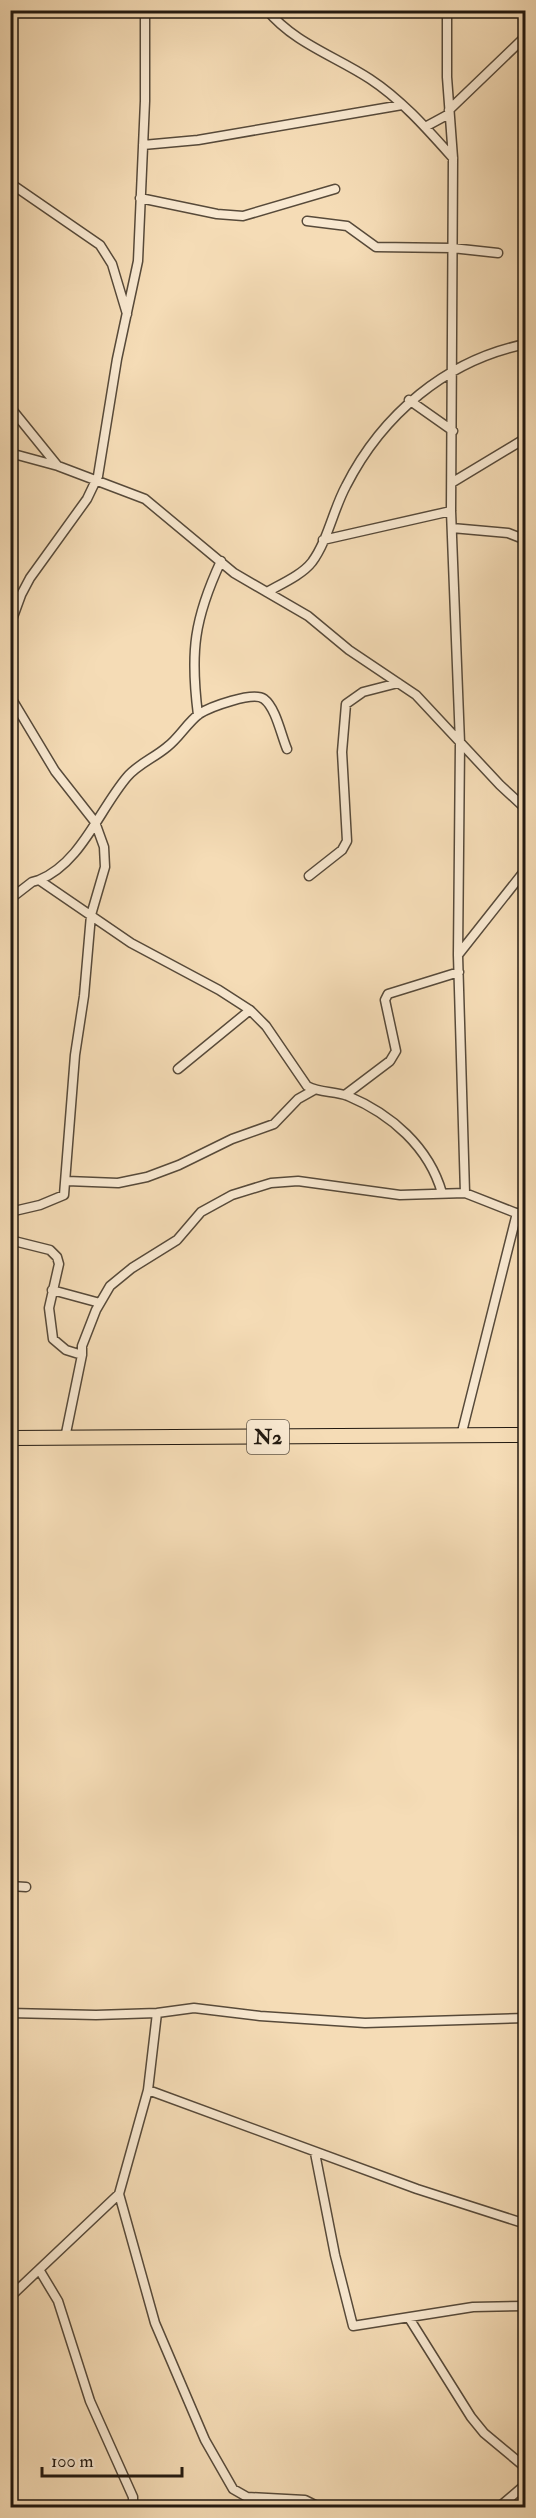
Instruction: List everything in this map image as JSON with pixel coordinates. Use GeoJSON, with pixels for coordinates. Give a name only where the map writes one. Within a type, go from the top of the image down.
{"type":"FeatureCollection","features":[{"type":"Feature","properties":{"kind":"main road","name":"N2"},"geometry":{"type":"LineString","coordinates":[[10,1438],[525,1435]]}},
{"type":"Feature","properties":{"kind":"street"},"geometry":{"type":"LineString","coordinates":[[10,626],[30,578],[87,499],[96,482],[117,359],[138,261],[145,10]]}},
{"type":"Feature","properties":{"kind":"street"},"geometry":{"type":"LineString","coordinates":[[267,10],[294,34],[373,81],[425,126],[453,158]]}},
{"type":"Feature","properties":{"kind":"street"},"geometry":{"type":"LineString","coordinates":[[447,10],[449,112],[453,158],[454,370],[451,511],[460,743],[458,955],[465,1193]]}},
{"type":"Feature","properties":{"kind":"street"},"geometry":{"type":"LineString","coordinates":[[425,126],[449,112],[525,36]]}},
{"type":"Feature","properties":{"kind":"street"},"geometry":{"type":"LineString","coordinates":[[143,145],[198,140],[402,105]]}},
{"type":"Feature","properties":{"kind":"street"},"geometry":{"type":"LineString","coordinates":[[10,183],[100,245],[112,264],[127,314]]}},
{"type":"Feature","properties":{"kind":"street"},"geometry":{"type":"LineString","coordinates":[[140,198],[217,214],[243,216],[335,189]]}},
{"type":"Feature","properties":{"kind":"street"},"geometry":{"type":"LineString","coordinates":[[307,221],[347,226],[376,247],[452,248],[498,253]]}},
{"type":"Feature","properties":{"kind":"street"},"geometry":{"type":"LineString","coordinates":[[267,592],[312,562],[345,487],[385,427],[410,400],[474,358],[525,344]]}},
{"type":"Feature","properties":{"kind":"street"},"geometry":{"type":"LineString","coordinates":[[410,400],[453,431]]}},
{"type":"Feature","properties":{"kind":"street"},"geometry":{"type":"LineString","coordinates":[[10,407],[58,466]]}},
{"type":"Feature","properties":{"kind":"street"},"geometry":{"type":"LineString","coordinates":[[453,482],[525,438]]}},
{"type":"Feature","properties":{"kind":"street"},"geometry":{"type":"LineString","coordinates":[[10,453],[58,466],[145,499],[234,573],[308,616],[416,695],[525,809]]}},
{"type":"Feature","properties":{"kind":"street"},"geometry":{"type":"LineString","coordinates":[[323,540],[451,511]]}},
{"type":"Feature","properties":{"kind":"street"},"geometry":{"type":"LineString","coordinates":[[452,528],[507,533],[525,540]]}},
{"type":"Feature","properties":{"kind":"street"},"geometry":{"type":"LineString","coordinates":[[198,715],[193,672],[196,628],[205,595],[221,561]]}},
{"type":"Feature","properties":{"kind":"street"},"geometry":{"type":"LineString","coordinates":[[309,876],[342,850],[347,841],[342,752],[346,704],[363,692],[398,683]]}},
{"type":"Feature","properties":{"kind":"street"},"geometry":{"type":"LineString","coordinates":[[10,696],[55,771],[95,822],[104,847],[105,867],[91,915],[84,996],[75,1055],[67,1181],[64,1195],[40,1205],[10,1212]]}},
{"type":"Feature","properties":{"kind":"street"},"geometry":{"type":"LineString","coordinates":[[10,899],[32,882],[57,870],[72,856],[128,776],[168,747],[198,715],[253,696],[263,698],[269,705],[286,749]]}},
{"type":"Feature","properties":{"kind":"street"},"geometry":{"type":"LineString","coordinates":[[458,955],[525,869]]}},
{"type":"Feature","properties":{"kind":"street"},"geometry":{"type":"LineString","coordinates":[[39,880],[131,943],[219,990],[250,1010],[266,1026],[299,1077],[314,1090],[345,1095],[383,1116],[416,1142],[437,1177],[442,1193]]}},
{"type":"Feature","properties":{"kind":"street"},"geometry":{"type":"LineString","coordinates":[[345,1095],[390,1061],[396,1051],[385,1000],[388,994],[459,972]]}},
{"type":"Feature","properties":{"kind":"street"},"geometry":{"type":"LineString","coordinates":[[178,1069],[250,1010]]}},
{"type":"Feature","properties":{"kind":"street"},"geometry":{"type":"LineString","coordinates":[[67,1181],[93,1184],[118,1183],[147,1177],[179,1165],[232,1139],[274,1124],[298,1099],[314,1090]]}},
{"type":"Feature","properties":{"kind":"street"},"geometry":{"type":"LineString","coordinates":[[65,1438],[82,1346],[100,1304],[120,1276],[177,1240],[211,1205],[271,1183],[298,1181],[400,1195],[465,1193],[523,1215],[461,1436]]}},
{"type":"Feature","properties":{"kind":"street"},"geometry":{"type":"LineString","coordinates":[[10,1240],[50,1250],[57,1257],[59,1264],[49,1308],[53,1339],[66,1350],[82,1355]]}},
{"type":"Feature","properties":{"kind":"street"},"geometry":{"type":"LineString","coordinates":[[52,1290],[100,1304]]}},
{"type":"Feature","properties":{"kind":"street"},"geometry":{"type":"LineString","coordinates":[[10,1886],[26,1887]]}},
{"type":"Feature","properties":{"kind":"street"},"geometry":{"type":"LineString","coordinates":[[10,2013],[96,2015],[212,2008],[260,2016],[365,2023],[525,2018]]}},
{"type":"Feature","properties":{"kind":"street"},"geometry":{"type":"LineString","coordinates":[[10,2297],[119,2194],[148,2090],[157,2013]]}},
{"type":"Feature","properties":{"kind":"street"},"geometry":{"type":"LineString","coordinates":[[148,2090],[315,2153],[525,2224]]}},
{"type":"Feature","properties":{"kind":"street"},"geometry":{"type":"LineString","coordinates":[[315,2153],[350,2322],[357,2327],[473,2307],[525,2306]]}},
{"type":"Feature","properties":{"kind":"street"},"geometry":{"type":"LineString","coordinates":[[119,2194],[155,2323],[217,2464],[233,2489],[247,2498],[305,2500],[321,2508]]}},
{"type":"Feature","properties":{"kind":"street"},"geometry":{"type":"LineString","coordinates":[[40,2271],[62,2309],[90,2401],[133,2498],[133,2503],[127,2508]]}},
{"type":"Feature","properties":{"kind":"street"},"geometry":{"type":"LineString","coordinates":[[409,2318],[471,2417],[484,2433],[525,2468]]}},
{"type":"Feature","properties":{"kind":"street"},"geometry":{"type":"LineString","coordinates":[[498,2508],[525,2484]]}},
{"type":"Feature","properties":{"kind":"street"},"geometry":{"type":"LineString","coordinates":[[247,2498],[248,2508]]}}]}
